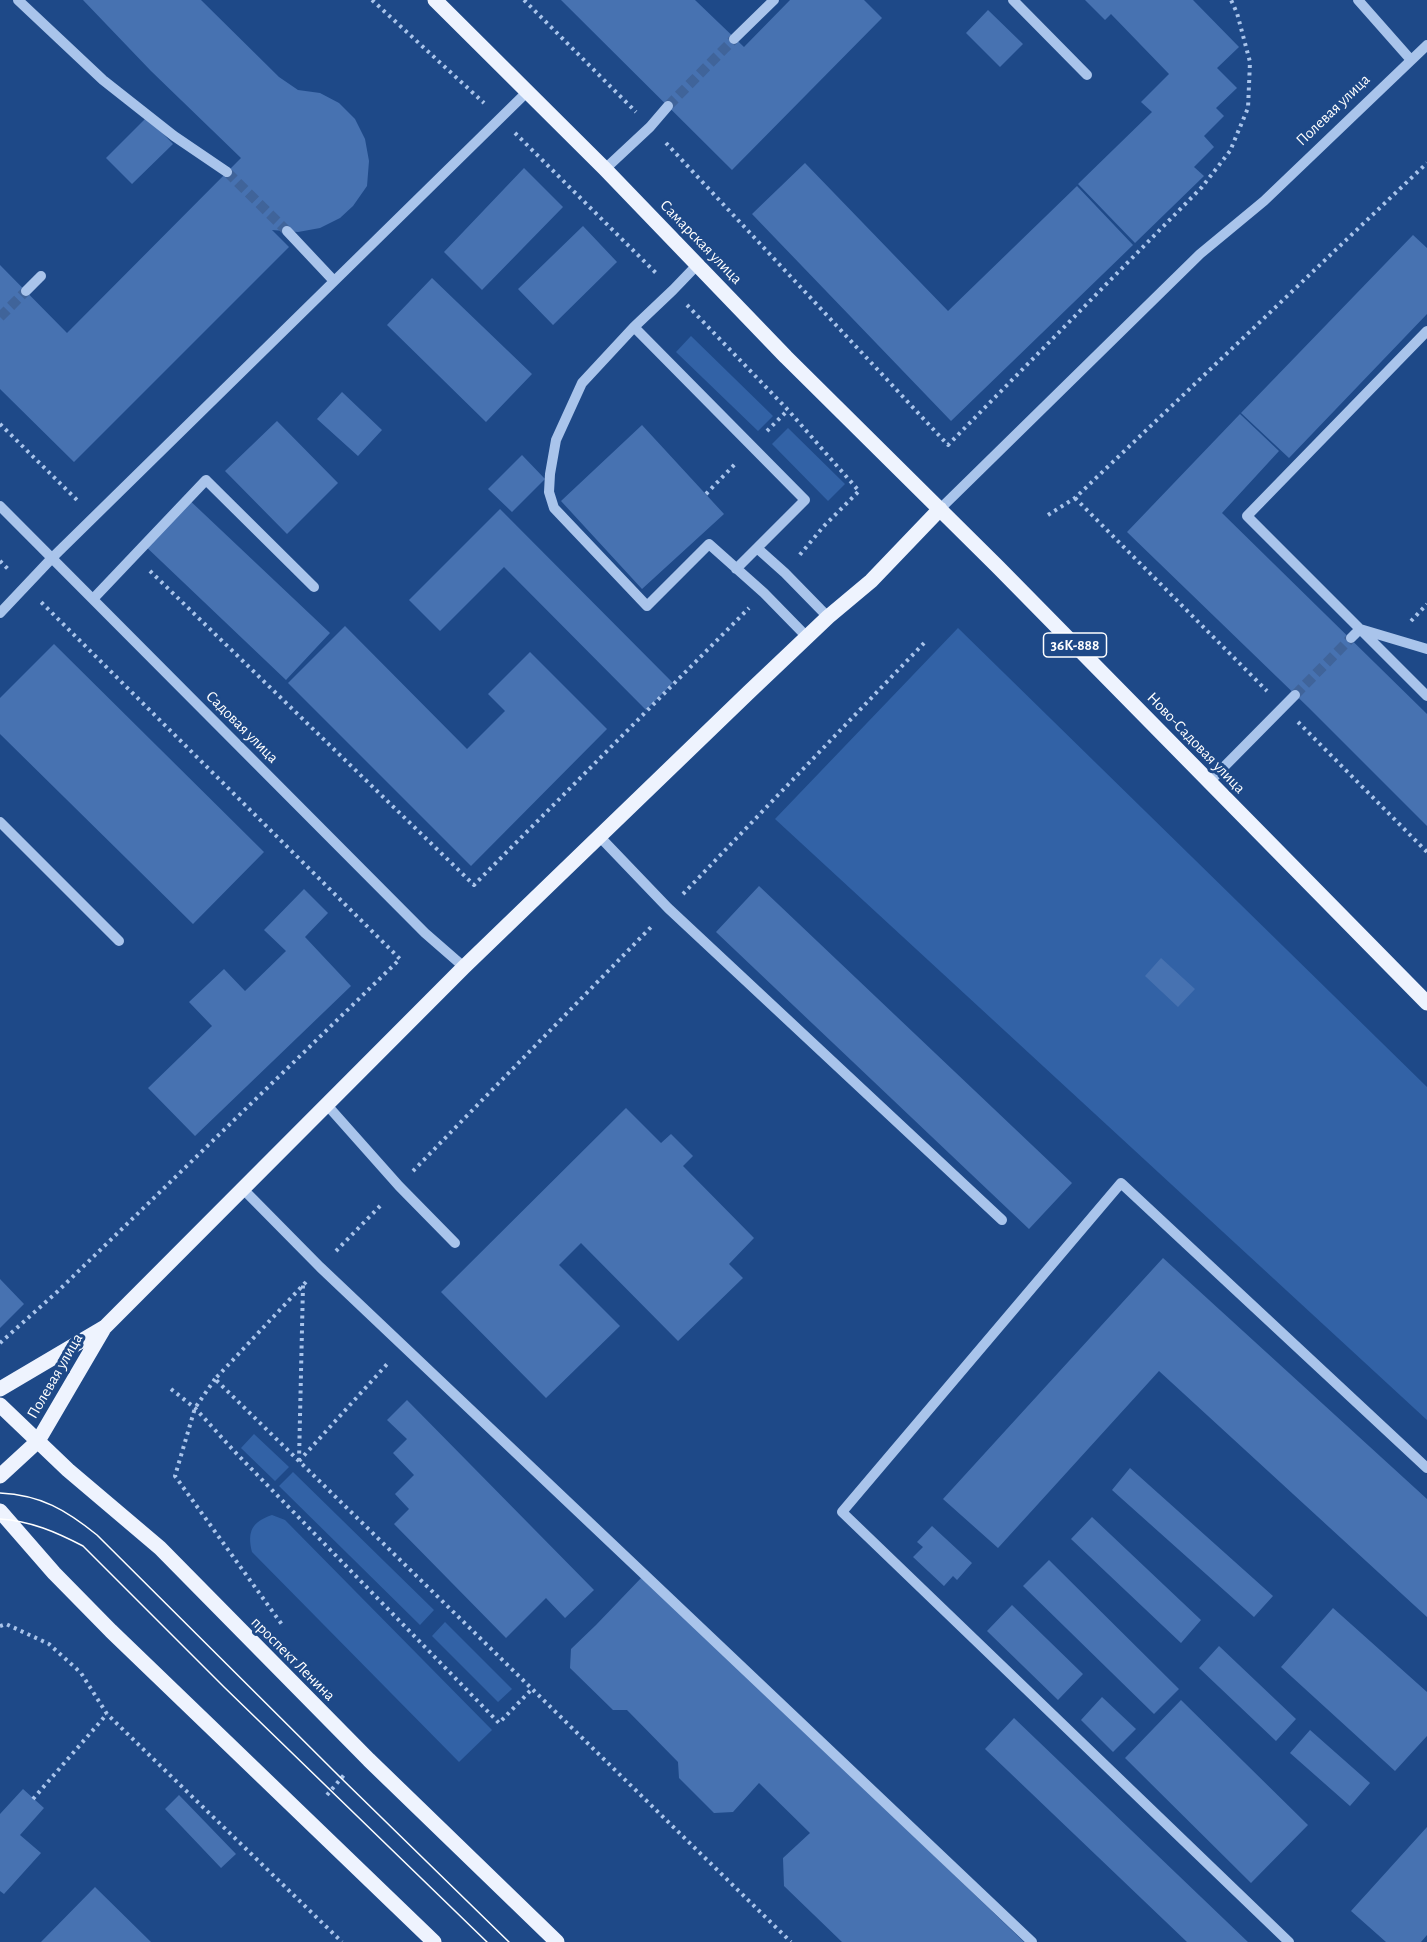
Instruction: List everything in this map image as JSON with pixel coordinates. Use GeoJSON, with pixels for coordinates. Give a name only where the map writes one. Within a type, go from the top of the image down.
{"type":"FeatureCollection","features":[{"type":"Feature","properties":{"kind":"main road","name":"Самарская улица"},"geometry":{"type":"LineString","coordinates":[[435,0],[605,169],[786,357],[940,509]]}},
{"type":"Feature","properties":{"kind":"main road"},"geometry":{"type":"LineString","coordinates":[[105,1327],[464,967],[828,617],[871,581],[940,509]]}},
{"type":"Feature","properties":{"kind":"main road","name":"Ново-Садовая улица"},"geometry":{"type":"LineString","coordinates":[[940,509],[1427,1003]]}},
{"type":"Feature","properties":{"kind":"main road","name":"Полевая улица"},"geometry":{"type":"LineString","coordinates":[[0,1389],[105,1327]]}},
{"type":"Feature","properties":{"kind":"main road","name":"Полевая улица"},"geometry":{"type":"LineString","coordinates":[[0,1476],[38,1441],[105,1327]]}},
{"type":"Feature","properties":{"kind":"main road","name":"проспект Ленина"},"geometry":{"type":"LineString","coordinates":[[0,1405],[68,1470],[160,1548],[360,1752],[557,1942]]}},
{"type":"Feature","properties":{"kind":"main road"},"geometry":{"type":"LineString","coordinates":[[0,1511],[54,1573],[111,1631],[435,1942]]}},
{"type":"Feature","properties":{"kind":"street"},"geometry":{"type":"LineString","coordinates":[[18,0],[103,80],[174,136],[227,172]]}},
{"type":"Feature","properties":{"kind":"street"},"geometry":{"type":"LineString","coordinates":[[734,39],[774,0]]}},
{"type":"Feature","properties":{"kind":"street"},"geometry":{"type":"LineString","coordinates":[[1013,0],[1087,75]]}},
{"type":"Feature","properties":{"kind":"street"},"geometry":{"type":"LineString","coordinates":[[1358,0],[1411,60]]}},
{"type":"Feature","properties":{"kind":"street","name":"Полевая улица"},"geometry":{"type":"LineString","coordinates":[[940,509],[1200,254],[1264,201],[1427,45]]}},
{"type":"Feature","properties":{"kind":"street"},"geometry":{"type":"LineString","coordinates":[[0,612],[52,558],[528,91]]}},
{"type":"Feature","properties":{"kind":"street"},"geometry":{"type":"LineString","coordinates":[[605,169],[650,127],[668,106]]}},
{"type":"Feature","properties":{"kind":"street"},"geometry":{"type":"LineString","coordinates":[[287,231],[334,281]]}},
{"type":"Feature","properties":{"kind":"street"},"geometry":{"type":"LineString","coordinates":[[698,264],[634,327],[582,383],[556,440],[549,492],[554,508],[647,606],[709,544],[764,593],[808,638]]}},
{"type":"Feature","properties":{"kind":"street"},"geometry":{"type":"LineString","coordinates":[[26,291],[41,276]]}},
{"type":"Feature","properties":{"kind":"street"},"geometry":{"type":"LineString","coordinates":[[634,327],[805,500],[736,569]]}},
{"type":"Feature","properties":{"kind":"street"},"geometry":{"type":"LineString","coordinates":[[1427,331],[1247,516],[1427,696]]}},
{"type":"Feature","properties":{"kind":"street"},"geometry":{"type":"LineString","coordinates":[[93,599],[206,480],[314,587]]}},
{"type":"Feature","properties":{"kind":"street","name":"Садовая улица"},"geometry":{"type":"LineString","coordinates":[[0,506],[425,933],[464,967]]}},
{"type":"Feature","properties":{"kind":"street"},"geometry":{"type":"LineString","coordinates":[[757,548],[828,617]]}},
{"type":"Feature","properties":{"kind":"street"},"geometry":{"type":"LineString","coordinates":[[1351,638],[1360,629]]}},
{"type":"Feature","properties":{"kind":"street"},"geometry":{"type":"LineString","coordinates":[[1360,629],[1427,649]]}},
{"type":"Feature","properties":{"kind":"street"},"geometry":{"type":"LineString","coordinates":[[1209,782],[1295,695]]}},
{"type":"Feature","properties":{"kind":"street"},"geometry":{"type":"LineString","coordinates":[[0,822],[119,940]]}},
{"type":"Feature","properties":{"kind":"street"},"geometry":{"type":"LineString","coordinates":[[599,836],[669,908],[1002,1220]]}},
{"type":"Feature","properties":{"kind":"street"},"geometry":{"type":"LineString","coordinates":[[327,1105],[399,1186],[455,1243]]}},
{"type":"Feature","properties":{"kind":"street"},"geometry":{"type":"LineString","coordinates":[[1289,1942],[842,1512],[1121,1183],[1427,1468]]}},
{"type":"Feature","properties":{"kind":"street"},"geometry":{"type":"LineString","coordinates":[[243,1189],[320,1267],[1032,1942]]}},
{"type":"Feature","properties":{"kind":"path"},"geometry":{"type":"LineString","coordinates":[[372,0],[500,118],[673,290],[788,410],[859,490],[824,526],[784,573]]}},
{"type":"Feature","properties":{"kind":"path"},"geometry":{"type":"LineString","coordinates":[[524,0],[650,127],[948,445],[1187,203],[1230,151],[1248,108],[1250,62],[1237,13],[1231,0]]}},
{"type":"Feature","properties":{"kind":"path"},"geometry":{"type":"LineString","coordinates":[[1048,515],[1076,498],[1427,163]]}},
{"type":"Feature","properties":{"kind":"path"},"geometry":{"type":"LineString","coordinates":[[0,424],[94,517]]}},
{"type":"Feature","properties":{"kind":"path"},"geometry":{"type":"LineString","coordinates":[[1076,498],[1427,852]]}},
{"type":"Feature","properties":{"kind":"path"},"geometry":{"type":"LineString","coordinates":[[134,555],[474,885],[764,593]]}},
{"type":"Feature","properties":{"kind":"path"},"geometry":{"type":"LineString","coordinates":[[0,561],[400,959],[58,1291],[0,1343]]}},
{"type":"Feature","properties":{"kind":"path"},"geometry":{"type":"LineString","coordinates":[[283,1626],[175,1476],[195,1408],[214,1379],[303,1284],[926,641]]}},
{"type":"Feature","properties":{"kind":"path"},"geometry":{"type":"LineString","coordinates":[[298,1461],[303,1284]]}},
{"type":"Feature","properties":{"kind":"path"},"geometry":{"type":"LineString","coordinates":[[298,1461],[404,1346]]}},
{"type":"Feature","properties":{"kind":"path"},"geometry":{"type":"LineString","coordinates":[[214,1379],[791,1942]]}},
{"type":"Feature","properties":{"kind":"path"},"geometry":{"type":"LineString","coordinates":[[171,1389],[195,1408],[499,1723],[531,1690]]}},
{"type":"Feature","properties":{"kind":"path"},"geometry":{"type":"LineString","coordinates":[[0,1626],[6,1624],[49,1644],[81,1673],[107,1714],[342,1942]]}},
{"type":"Feature","properties":{"kind":"path"},"geometry":{"type":"LineString","coordinates":[[33,1799],[107,1714]]}},
{"type":"Feature","properties":{"kind":"path"},"geometry":{"type":"LineString","coordinates":[[327,1795],[344,1775]]}},
{"type":"Feature","properties":{"kind":"shaded area"},"geometry":{"type":"Polygon","coordinates":[[[691,336],[773,416],[758,431],[676,352],[691,336]]]}},
{"type":"Feature","properties":{"kind":"shaded area"},"geometry":{"type":"Polygon","coordinates":[[[788,428],[845,484],[828,501],[772,444],[788,428]]]}},
{"type":"Feature","properties":{"kind":"shaded area"},"geometry":{"type":"Polygon","coordinates":[[[958,628],[1427,1087],[1427,1420],[775,819],[958,628]]]}},
{"type":"Feature","properties":{"kind":"shaded area"},"geometry":{"type":"Polygon","coordinates":[[[254,1434],[289,1467],[275,1481],[241,1448],[254,1434]]]}},
{"type":"Feature","properties":{"kind":"shaded area"},"geometry":{"type":"Polygon","coordinates":[[[293,1472],[434,1610],[420,1625],[279,1486],[293,1472]]]}},
{"type":"Feature","properties":{"kind":"shaded area"},"geometry":{"type":"Polygon","coordinates":[[[272,1515],[285,1520],[492,1730],[459,1762],[252,1552],[250,1538],[253,1528],[260,1521],[272,1515]]]}},
{"type":"Feature","properties":{"kind":"shaded area"},"geometry":{"type":"Polygon","coordinates":[[[445,1622],[512,1689],[498,1702],[432,1636],[445,1622]]]}},
{"type":"Feature","properties":{"kind":"building"},"geometry":{"type":"Polygon","coordinates":[[[83,0],[201,0],[279,77],[298,90],[320,93],[339,103],[355,119],[365,139],[369,161],[367,186],[353,206],[340,218],[320,228],[298,232],[272,230],[289,247],[74,462],[0,389],[0,265],[67,333],[241,158],[151,71],[83,0]]]}},
{"type":"Feature","properties":{"kind":"building"},"geometry":{"type":"Polygon","coordinates":[[[561,0],[695,0],[744,47],[790,0],[864,0],[882,18],[732,170],[561,0]]]}},
{"type":"Feature","properties":{"kind":"building"},"geometry":{"type":"Polygon","coordinates":[[[1085,0],[1193,0],[1239,47],[1217,68],[1237,88],[1216,108],[1224,116],[1204,136],[1214,147],[1194,167],[1204,176],[1135,243],[1078,184],[1152,112],[1141,102],[1169,74],[1111,14],[1105,20],[1085,0]]]}},
{"type":"Feature","properties":{"kind":"building"},"geometry":{"type":"Polygon","coordinates":[[[988,10],[1023,44],[1000,67],[966,33],[988,10]]]}},
{"type":"Feature","properties":{"kind":"building"},"geometry":{"type":"Polygon","coordinates":[[[147,117],[173,144],[132,184],[106,158],[147,117]]]}},
{"type":"Feature","properties":{"kind":"building"},"geometry":{"type":"Polygon","coordinates":[[[805,163],[948,311],[1077,186],[1133,245],[951,421],[752,214],[805,163]]]}},
{"type":"Feature","properties":{"kind":"building"},"geometry":{"type":"Polygon","coordinates":[[[524,168],[563,207],[482,290],[444,252],[524,168]]]}},
{"type":"Feature","properties":{"kind":"building"},"geometry":{"type":"Polygon","coordinates":[[[583,226],[617,262],[553,325],[518,289],[583,226]]]}},
{"type":"Feature","properties":{"kind":"building"},"geometry":{"type":"Polygon","coordinates":[[[1413,235],[1427,248],[1427,314],[1289,458],[1241,413],[1413,235]]]}},
{"type":"Feature","properties":{"kind":"building"},"geometry":{"type":"Polygon","coordinates":[[[432,278],[532,374],[486,422],[387,325],[432,278]]]}},
{"type":"Feature","properties":{"kind":"building"},"geometry":{"type":"Polygon","coordinates":[[[342,392],[382,430],[358,456],[317,419],[342,392]]]}},
{"type":"Feature","properties":{"kind":"building"},"geometry":{"type":"Polygon","coordinates":[[[1240,414],[1279,451],[1222,513],[1427,714],[1427,826],[1127,532],[1240,414]]]}},
{"type":"Feature","properties":{"kind":"building"},"geometry":{"type":"Polygon","coordinates":[[[277,421],[338,483],[287,534],[225,471],[277,421]]]}},
{"type":"Feature","properties":{"kind":"building"},"geometry":{"type":"Polygon","coordinates":[[[642,425],[724,514],[642,589],[561,501],[642,425]]]}},
{"type":"Feature","properties":{"kind":"building"},"geometry":{"type":"Polygon","coordinates":[[[522,455],[545,479],[512,512],[488,489],[522,455]]]}},
{"type":"Feature","properties":{"kind":"building"},"geometry":{"type":"Polygon","coordinates":[[[185,496],[330,633],[286,680],[141,542],[185,496]]]}},
{"type":"Feature","properties":{"kind":"building"},"geometry":{"type":"Polygon","coordinates":[[[500,509],[673,683],[646,710],[504,567],[440,631],[409,600],[500,509]]]}},
{"type":"Feature","properties":{"kind":"building"},"geometry":{"type":"Polygon","coordinates":[[[345,626],[467,749],[505,711],[488,694],[530,652],[607,729],[471,866],[288,683],[345,626]]]}},
{"type":"Feature","properties":{"kind":"building"},"geometry":{"type":"Polygon","coordinates":[[[54,644],[264,852],[193,924],[0,734],[0,698],[54,644]]]}},
{"type":"Feature","properties":{"kind":"building"},"geometry":{"type":"Polygon","coordinates":[[[759,886],[1072,1183],[1029,1229],[716,932],[759,886]]]}},
{"type":"Feature","properties":{"kind":"building"},"geometry":{"type":"Polygon","coordinates":[[[304,889],[328,913],[305,937],[351,986],[195,1136],[148,1088],[212,1026],[189,1002],[224,969],[245,991],[286,951],[264,930],[304,889]]]}},
{"type":"Feature","properties":{"kind":"building"},"geometry":{"type":"Polygon","coordinates":[[[1161,958],[1195,989],[1178,1007],[1145,976],[1161,958]]]}},
{"type":"Feature","properties":{"kind":"building"},"geometry":{"type":"Polygon","coordinates":[[[626,1108],[661,1143],[671,1134],[693,1156],[683,1166],[754,1238],[729,1264],[743,1278],[678,1341],[581,1243],[559,1265],[620,1326],[546,1398],[441,1292],[626,1108]]]}},
{"type":"Feature","properties":{"kind":"building"},"geometry":{"type":"Polygon","coordinates":[[[1163,1258],[1427,1499],[1427,1617],[1159,1371],[998,1548],[943,1499],[1163,1258]]]}},
{"type":"Feature","properties":{"kind":"building"},"geometry":{"type":"Polygon","coordinates":[[[0,1279],[24,1304],[0,1328],[0,1279]]]}},
{"type":"Feature","properties":{"kind":"building"},"geometry":{"type":"Polygon","coordinates":[[[407,1400],[594,1590],[565,1618],[546,1598],[506,1638],[394,1524],[409,1509],[395,1494],[414,1475],[393,1453],[407,1439],[387,1420],[407,1400]]]}},
{"type":"Feature","properties":{"kind":"building"},"geometry":{"type":"Polygon","coordinates":[[[1130,1468],[1273,1596],[1254,1617],[1112,1490],[1130,1468]]]}},
{"type":"Feature","properties":{"kind":"building"},"geometry":{"type":"Polygon","coordinates":[[[1092,1517],[1201,1620],[1181,1643],[1071,1539],[1092,1517]]]}},
{"type":"Feature","properties":{"kind":"building"},"geometry":{"type":"Polygon","coordinates":[[[932,1526],[972,1563],[957,1580],[953,1576],[944,1586],[913,1557],[923,1547],[917,1542],[932,1526]]]}},
{"type":"Feature","properties":{"kind":"building"},"geometry":{"type":"Polygon","coordinates":[[[1049,1560],[1179,1689],[1154,1714],[1023,1586],[1049,1560]]]}},
{"type":"Feature","properties":{"kind":"building"},"geometry":{"type":"Polygon","coordinates":[[[643,1576],[1024,1942],[842,1942],[784,1886],[783,1858],[810,1833],[759,1783],[733,1812],[714,1813],[679,1778],[678,1762],[627,1710],[613,1710],[570,1668],[571,1649],[643,1576]]]}},
{"type":"Feature","properties":{"kind":"building"},"geometry":{"type":"Polygon","coordinates":[[[1012,1605],[1083,1674],[1058,1700],[987,1631],[1012,1605]]]}},
{"type":"Feature","properties":{"kind":"building"},"geometry":{"type":"Polygon","coordinates":[[[1333,1608],[1427,1692],[1427,1736],[1395,1771],[1281,1667],[1333,1608]]]}},
{"type":"Feature","properties":{"kind":"building"},"geometry":{"type":"Polygon","coordinates":[[[1219,1646],[1296,1719],[1276,1741],[1199,1668],[1219,1646]]]}},
{"type":"Feature","properties":{"kind":"building"},"geometry":{"type":"Polygon","coordinates":[[[1102,1697],[1136,1729],[1113,1752],[1081,1720],[1102,1697]]]}},
{"type":"Feature","properties":{"kind":"building"},"geometry":{"type":"Polygon","coordinates":[[[1181,1700],[1308,1825],[1251,1883],[1125,1758],[1181,1700]]]}},
{"type":"Feature","properties":{"kind":"building"},"geometry":{"type":"Polygon","coordinates":[[[1014,1718],[1248,1942],[1187,1942],[985,1749],[1014,1718]]]}},
{"type":"Feature","properties":{"kind":"building"},"geometry":{"type":"Polygon","coordinates":[[[1310,1730],[1370,1783],[1350,1806],[1290,1753],[1310,1730]]]}},
{"type":"Feature","properties":{"kind":"building"},"geometry":{"type":"Polygon","coordinates":[[[23,1789],[44,1808],[20,1835],[41,1853],[4,1894],[0,1891],[0,1814],[23,1789]]]}},
{"type":"Feature","properties":{"kind":"building"},"geometry":{"type":"Polygon","coordinates":[[[179,1795],[236,1854],[221,1868],[165,1809],[179,1795]]]}},
{"type":"Feature","properties":{"kind":"building"},"geometry":{"type":"Polygon","coordinates":[[[1427,1827],[1427,1935],[1421,1942],[1386,1942],[1351,1911],[1427,1827]]]}},
{"type":"Feature","properties":{"kind":"building"},"geometry":{"type":"Polygon","coordinates":[[[95,1887],[151,1942],[41,1942],[95,1887]]]}},
{"type":"Feature","properties":{"kind":"tunnel"},"geometry":{"type":"LineString","coordinates":[[668,106],[734,39]]}},
{"type":"Feature","properties":{"kind":"tunnel"},"geometry":{"type":"LineString","coordinates":[[227,172],[287,231]]}},
{"type":"Feature","properties":{"kind":"tunnel"},"geometry":{"type":"LineString","coordinates":[[0,317],[26,291]]}},
{"type":"Feature","properties":{"kind":"tunnel"},"geometry":{"type":"LineString","coordinates":[[1295,695],[1351,638]]}},
{"type":"Feature","properties":{"kind":"tram line"},"geometry":{"type":"LineString","coordinates":[[0,1493],[15,1494],[52,1505],[75,1518],[97,1535],[509,1942]]}},
{"type":"Feature","properties":{"kind":"tram line"},"geometry":{"type":"LineString","coordinates":[[0,1519],[43,1528],[83,1546],[224,1687],[487,1942]]}}]}
